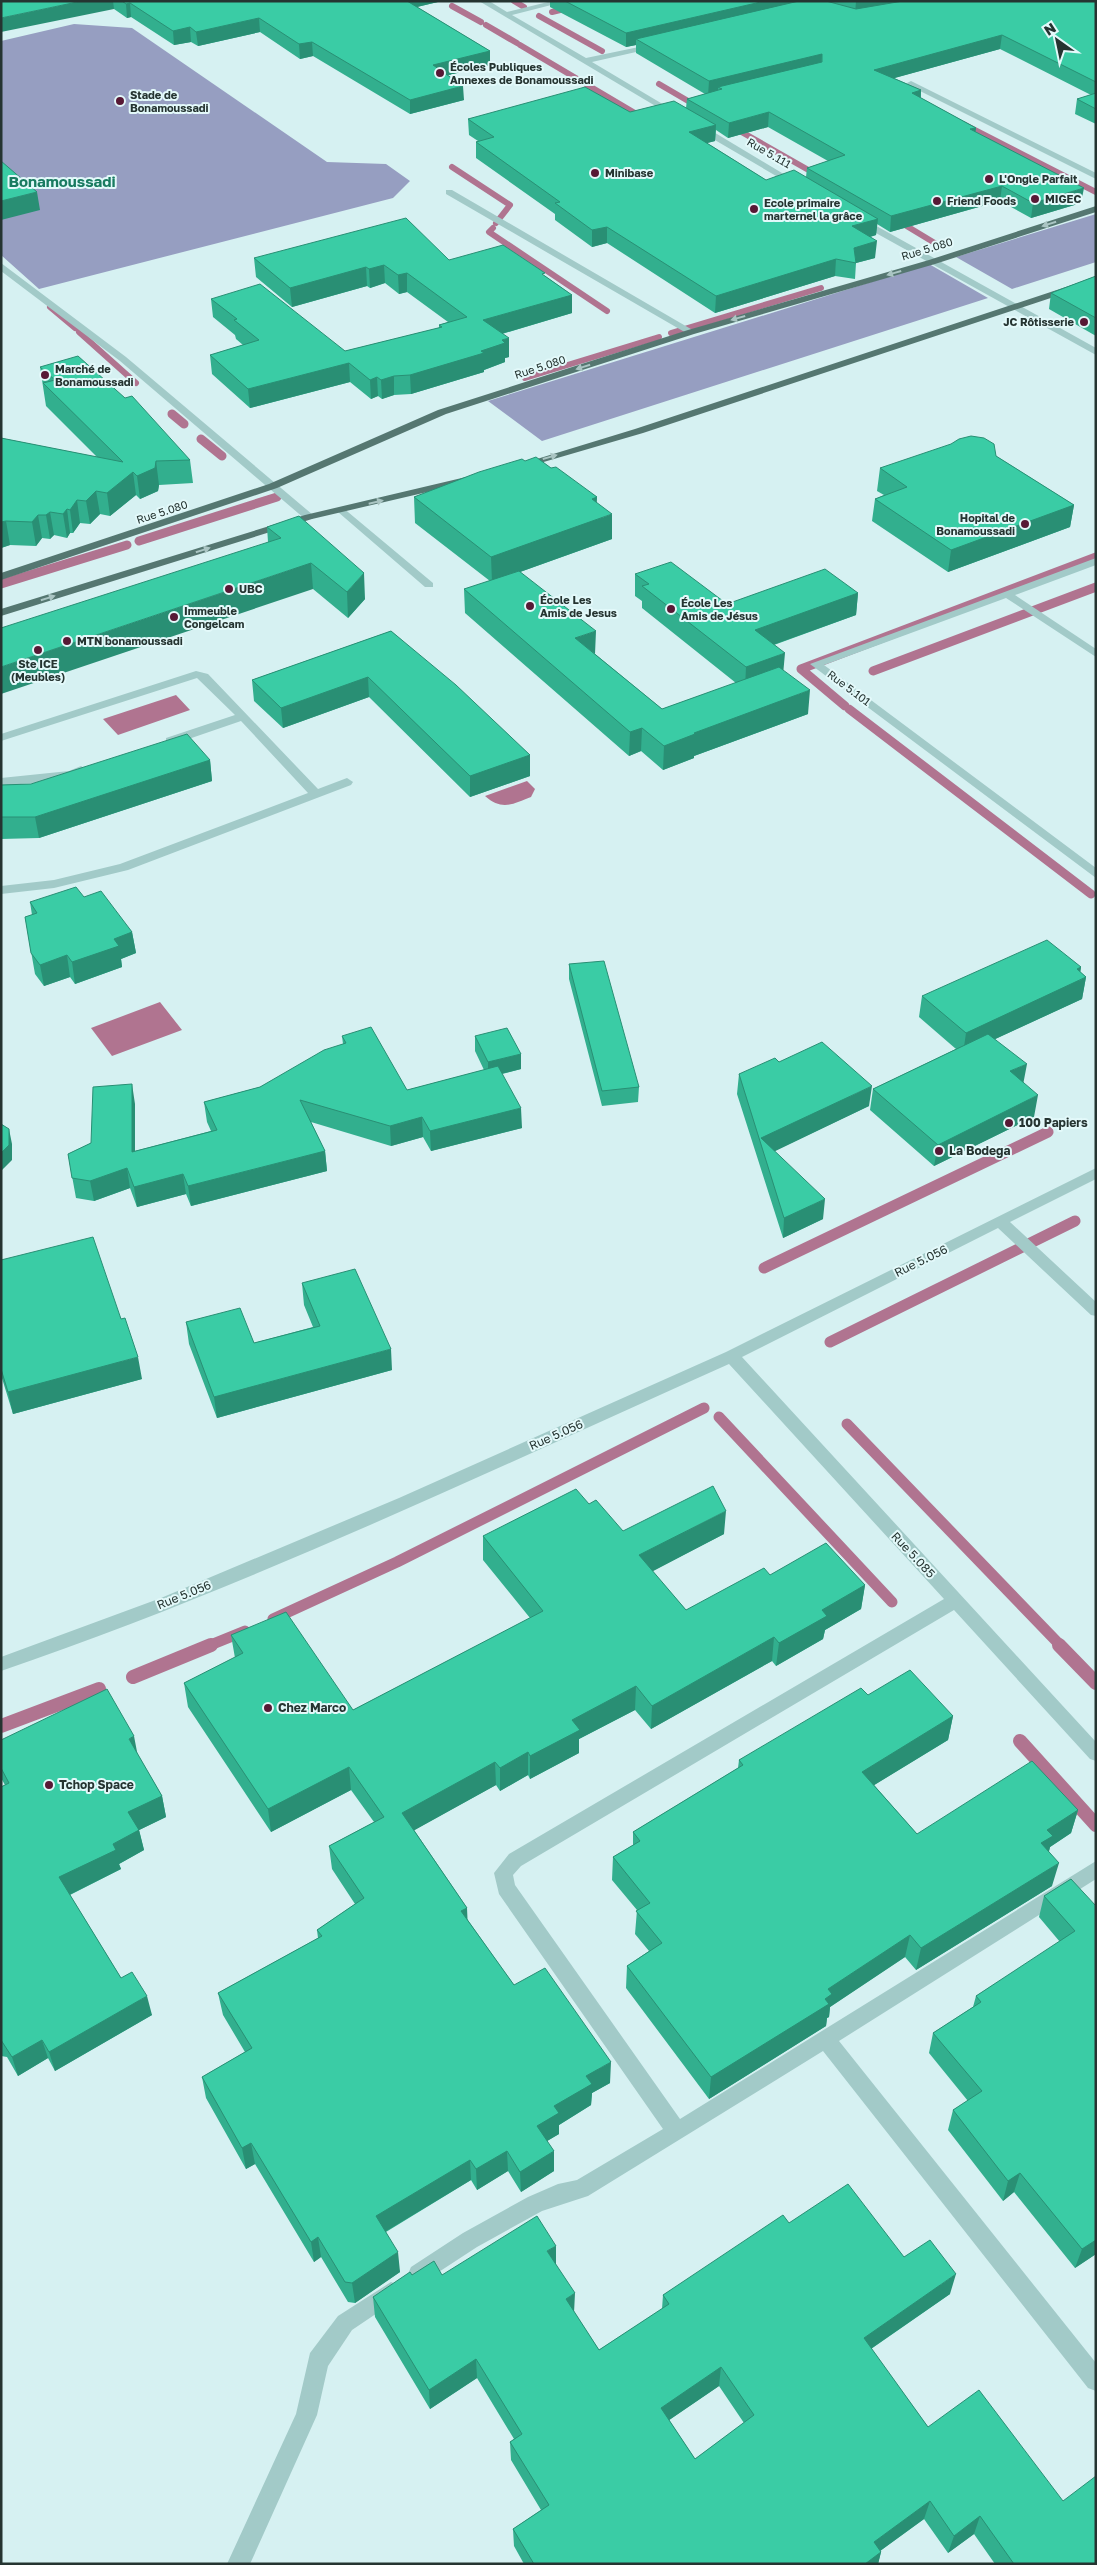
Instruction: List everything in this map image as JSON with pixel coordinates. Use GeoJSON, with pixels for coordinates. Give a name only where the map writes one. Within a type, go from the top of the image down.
{"type":"FeatureCollection","features":[{"type":"Feature","properties":{"kind":"main road","name":"Rue 5.080"},"geometry":{"type":"LineString","coordinates":[[1,577],[273,486],[442,412],[691,332],[932,262],[1096,209]]}},
{"type":"Feature","properties":{"kind":"main road"},"geometry":{"type":"LineString","coordinates":[[508,469],[639,431],[1096,280]]}},
{"type":"Feature","properties":{"kind":"main road"},"geometry":{"type":"LineString","coordinates":[[1,613],[308,516],[342,510],[480,477]]}},
{"type":"Feature","properties":{"kind":"street"},"geometry":{"type":"LineString","coordinates":[[483,1],[685,119]]}},
{"type":"Feature","properties":{"kind":"street"},"geometry":{"type":"LineString","coordinates":[[507,14],[563,1]]}},
{"type":"Feature","properties":{"kind":"street"},"geometry":{"type":"LineString","coordinates":[[584,61],[660,44]]}},
{"type":"Feature","properties":{"kind":"street"},"geometry":{"type":"LineString","coordinates":[[911,83],[1096,176]]}},
{"type":"Feature","properties":{"kind":"street"},"geometry":{"type":"LineString","coordinates":[[668,110],[678,107]]}},
{"type":"Feature","properties":{"kind":"street","name":"Rue 5.111"},"geometry":{"type":"LineString","coordinates":[[693,124],[804,188]]}},
{"type":"Feature","properties":{"kind":"street"},"geometry":{"type":"LineString","coordinates":[[449,192],[691,332]]}},
{"type":"Feature","properties":{"kind":"street"},"geometry":{"type":"LineString","coordinates":[[846,212],[932,262],[1096,352]]}},
{"type":"Feature","properties":{"kind":"street"},"geometry":{"type":"LineString","coordinates":[[1,266],[123,359],[308,516]]}},
{"type":"Feature","properties":{"kind":"street"},"geometry":{"type":"LineString","coordinates":[[342,510],[429,585]]}},
{"type":"Feature","properties":{"kind":"street","name":"Rue 5.101"},"geometry":{"type":"LineString","coordinates":[[1096,561],[816,664],[1096,874]]}},
{"type":"Feature","properties":{"kind":"street"},"geometry":{"type":"LineString","coordinates":[[1007,594],[1096,654]]}},
{"type":"Feature","properties":{"kind":"street"},"geometry":{"type":"LineString","coordinates":[[1,738],[196,674],[204,676],[316,794]]}},
{"type":"Feature","properties":{"kind":"street"},"geometry":{"type":"LineString","coordinates":[[161,744],[242,717]]}},
{"type":"Feature","properties":{"kind":"street"},"geometry":{"type":"LineString","coordinates":[[1,782],[71,774],[89,768]]}},
{"type":"Feature","properties":{"kind":"street"},"geometry":{"type":"LineString","coordinates":[[1,890],[54,884],[124,867],[346,782]]}},
{"type":"Feature","properties":{"kind":"street","name":"Rue 5.056"},"geometry":{"type":"LineString","coordinates":[[1,1664],[167,1603],[406,1502],[730,1356],[1096,1173]]}},
{"type":"Feature","properties":{"kind":"street"},"geometry":{"type":"LineString","coordinates":[[1001,1222],[1096,1311]]}},
{"type":"Feature","properties":{"kind":"street","name":"Rue 5.085"},"geometry":{"type":"LineString","coordinates":[[730,1356],[1096,1754]]}},
{"type":"Feature","properties":{"kind":"street"},"geometry":{"type":"LineString","coordinates":[[678,2132],[506,1888],[503,1872],[515,1860],[955,1601]]}},
{"type":"Feature","properties":{"kind":"street"},"geometry":{"type":"LineString","coordinates":[[238,2564],[306,2415],[318,2361],[344,2323],[470,2240],[535,2204],[558,2194],[581,2189],[678,2132],[1096,1869]]}},
{"type":"Feature","properties":{"kind":"street"},"geometry":{"type":"LineString","coordinates":[[826,2040],[1096,2380]]}},
{"type":"Feature","properties":{"kind":"shaded area","name":"Stade de Bonamoussadi"},"geometry":{"type":"Polygon","coordinates":[[[74,24],[132,28],[327,162],[386,164],[410,181],[393,198],[39,289],[1,255],[1,41],[74,24]]]}},
{"type":"Feature","properties":{"kind":"shaded area"},"geometry":{"type":"Polygon","coordinates":[[[1096,214],[1096,262],[1012,289],[956,257],[1096,214]]]}},
{"type":"Feature","properties":{"kind":"shaded area"},"geometry":{"type":"Polygon","coordinates":[[[929,264],[988,298],[542,441],[488,401],[929,264]]]}},
{"type":"Feature","properties":{"kind":"shaded area"},"geometry":{"type":"Polygon","coordinates":[[[176,695],[190,710],[118,735],[103,719],[176,695]]]}},
{"type":"Feature","properties":{"kind":"shaded area"},"geometry":{"type":"Polygon","coordinates":[[[527,781],[535,789],[531,797],[519,802],[502,805],[491,801],[485,796],[527,781]]]}},
{"type":"Feature","properties":{"kind":"shaded area"},"geometry":{"type":"Polygon","coordinates":[[[160,1002],[182,1030],[112,1056],[91,1028],[160,1002]]]}},
{"type":"Feature","properties":{"kind":"building"},"geometry":{"type":"Polygon","coordinates":[[[1,1],[82,1],[1,18],[1,1]]]}},
{"type":"Feature","properties":{"kind":"building"},"geometry":{"type":"Polygon","coordinates":[[[122,1],[407,1],[490,51],[433,65],[463,86],[410,100],[312,42],[299,44],[259,18],[196,32],[190,27],[173,31],[130,3],[126,4],[122,1]]]}},
{"type":"Feature","properties":{"kind":"building"},"geometry":{"type":"Polygon","coordinates":[[[565,1],[765,1],[626,33],[565,1]]]}},
{"type":"Feature","properties":{"kind":"building"},"geometry":{"type":"Polygon","coordinates":[[[799,1],[826,1],[856,9],[903,1],[1096,1],[1096,82],[1002,35],[874,70],[921,90],[912,93],[976,128],[970,129],[1084,188],[1033,203],[1002,186],[891,216],[807,168],[845,155],[769,112],[729,123],[687,99],[722,89],[718,87],[822,62],[822,54],[709,81],[636,39],[799,1]]]}},
{"type":"Feature","properties":{"kind":"building"},"geometry":{"type":"Polygon","coordinates":[[[585,87],[630,112],[674,101],[716,125],[689,132],[766,180],[794,170],[878,219],[852,226],[877,241],[854,248],[856,263],[836,259],[716,296],[607,227],[592,230],[555,203],[560,202],[476,142],[494,137],[468,119],[585,87]]]}},
{"type":"Feature","properties":{"kind":"building"},"geometry":{"type":"Polygon","coordinates":[[[1096,93],[1096,109],[1077,99],[1096,93]]]}},
{"type":"Feature","properties":{"kind":"building"},"geometry":{"type":"Polygon","coordinates":[[[1,161],[37,192],[1,201],[1,161]]]}},
{"type":"Feature","properties":{"kind":"building"},"geometry":{"type":"Polygon","coordinates":[[[406,218],[449,260],[503,245],[545,273],[542,274],[572,295],[483,320],[509,338],[502,340],[505,343],[481,351],[484,353],[410,375],[394,376],[381,380],[377,377],[370,380],[349,363],[248,389],[210,355],[259,340],[234,320],[237,319],[211,299],[260,284],[345,351],[442,327],[439,325],[467,317],[407,273],[398,275],[384,265],[369,269],[366,267],[290,288],[254,258],[406,218]]]}},
{"type":"Feature","properties":{"kind":"building"},"geometry":{"type":"Polygon","coordinates":[[[1096,276],[1096,318],[1051,293],[1096,276]]]}},
{"type":"Feature","properties":{"kind":"building"},"geometry":{"type":"Polygon","coordinates":[[[78,356],[125,398],[132,396],[190,460],[156,461],[155,468],[137,476],[133,472],[107,493],[96,491],[86,501],[77,500],[70,510],[67,509],[63,514],[50,512],[46,515],[38,515],[32,522],[1,522],[1,438],[123,462],[43,383],[55,380],[40,367],[78,356]]]}},
{"type":"Feature","properties":{"kind":"building"},"geometry":{"type":"Polygon","coordinates":[[[971,436],[984,438],[994,444],[996,456],[1074,505],[951,550],[875,499],[907,487],[880,468],[971,436]]]}},
{"type":"Feature","properties":{"kind":"building"},"geometry":{"type":"Polygon","coordinates":[[[536,457],[551,468],[556,467],[597,497],[592,499],[612,514],[491,557],[414,497],[479,472],[522,459],[525,461],[536,457]]]}},
{"type":"Feature","properties":{"kind":"building"},"geometry":{"type":"Polygon","coordinates":[[[299,516],[364,573],[347,592],[311,563],[1,667],[1,628],[281,538],[267,527],[299,516]]]}},
{"type":"Feature","properties":{"kind":"building"},"geometry":{"type":"Polygon","coordinates":[[[671,562],[727,604],[825,569],[858,593],[755,630],[785,653],[746,667],[642,586],[649,584],[635,574],[671,562]]]}},
{"type":"Feature","properties":{"kind":"building"},"geometry":{"type":"Polygon","coordinates":[[[519,571],[596,631],[575,638],[662,709],[779,667],[810,690],[664,746],[642,728],[630,732],[464,589],[519,571]]]}},
{"type":"Feature","properties":{"kind":"building"},"geometry":{"type":"Polygon","coordinates":[[[391,631],[456,685],[530,755],[470,776],[368,677],[281,708],[252,680],[391,631]]]}},
{"type":"Feature","properties":{"kind":"building"},"geometry":{"type":"Polygon","coordinates":[[[187,734],[210,760],[35,817],[1,817],[1,785],[31,784],[187,734]]]}},
{"type":"Feature","properties":{"kind":"building"},"geometry":{"type":"Polygon","coordinates":[[[76,887],[84,897],[101,891],[132,932],[114,939],[119,946],[72,962],[67,955],[40,965],[31,953],[25,917],[37,913],[30,902],[76,887]]]}},
{"type":"Feature","properties":{"kind":"building"},"geometry":{"type":"Polygon","coordinates":[[[1047,940],[1081,967],[1077,969],[1086,977],[966,1033],[922,996],[1047,940]]]}},
{"type":"Feature","properties":{"kind":"building"},"geometry":{"type":"Polygon","coordinates":[[[604,961],[639,1087],[602,1091],[569,964],[604,961]]]}},
{"type":"Feature","properties":{"kind":"building"},"geometry":{"type":"Polygon","coordinates":[[[371,1027],[407,1090],[498,1066],[521,1108],[430,1131],[422,1117],[390,1126],[300,1100],[325,1151],[188,1186],[183,1174],[134,1187],[127,1168],[90,1181],[72,1178],[68,1154],[91,1143],[93,1087],[132,1084],[132,1152],[217,1130],[204,1102],[260,1087],[324,1050],[346,1043],[342,1036],[371,1027]]]}},
{"type":"Feature","properties":{"kind":"building"},"geometry":{"type":"Polygon","coordinates":[[[507,1028],[521,1054],[488,1062],[475,1036],[507,1028]]]}},
{"type":"Feature","properties":{"kind":"building"},"geometry":{"type":"Polygon","coordinates":[[[988,1034],[1027,1064],[1010,1071],[1038,1095],[938,1145],[873,1089],[988,1034]]]}},
{"type":"Feature","properties":{"kind":"building"},"geometry":{"type":"Polygon","coordinates":[[[822,1042],[872,1086],[761,1138],[825,1199],[784,1218],[739,1074],[775,1058],[779,1062],[822,1042]]]}},
{"type":"Feature","properties":{"kind":"building"},"geometry":{"type":"Polygon","coordinates":[[[1,1124],[9,1129],[9,1145],[1,1153],[1,1124]]]}},
{"type":"Feature","properties":{"kind":"building"},"geometry":{"type":"Polygon","coordinates":[[[93,1237],[121,1319],[125,1318],[138,1357],[8,1392],[1,1369],[1,1260],[93,1237]]]}},
{"type":"Feature","properties":{"kind":"building"},"geometry":{"type":"Polygon","coordinates":[[[355,1269],[391,1349],[214,1397],[186,1322],[240,1308],[254,1343],[320,1326],[302,1283],[355,1269]]]}},
{"type":"Feature","properties":{"kind":"building"},"geometry":{"type":"Polygon","coordinates":[[[713,1486],[726,1511],[639,1555],[686,1610],[764,1568],[770,1575],[826,1543],[865,1585],[822,1610],[827,1616],[779,1643],[774,1637],[652,1706],[636,1686],[572,1720],[580,1730],[530,1756],[528,1752],[500,1768],[495,1762],[402,1813],[467,1908],[461,1911],[514,1985],[545,1968],[611,2062],[586,2076],[592,2084],[554,2106],[559,2113],[537,2126],[554,2151],[520,2172],[507,2151],[476,2169],[470,2160],[376,2216],[398,2252],[352,2283],[345,2282],[318,2237],[311,2242],[251,2143],[242,2148],[202,2077],[252,2048],[218,1993],[322,1936],[317,1930],[364,1898],[329,1846],[384,1817],[349,1767],[268,1809],[184,1683],[243,1653],[231,1635],[286,1612],[353,1710],[543,1611],[483,1536],[576,1489],[589,1504],[596,1500],[623,1531],[713,1486]]]}},
{"type":"Feature","properties":{"kind":"building"},"geometry":{"type":"Polygon","coordinates":[[[910,1670],[953,1716],[862,1772],[917,1834],[1032,1761],[1078,1810],[1047,1830],[1053,1836],[1041,1843],[1059,1863],[921,1948],[910,1935],[828,1989],[832,1994],[825,1999],[829,2004],[711,2077],[627,1966],[662,1943],[636,1911],[650,1903],[613,1857],[640,1841],[633,1832],[743,1765],[739,1760],[861,1688],[868,1695],[910,1670]]]}},
{"type":"Feature","properties":{"kind":"building"},"geometry":{"type":"Polygon","coordinates":[[[107,1689],[134,1736],[129,1739],[162,1796],[128,1812],[139,1830],[113,1844],[116,1850],[59,1877],[121,1978],[132,1972],[147,1996],[49,2052],[42,2040],[12,2057],[1,2040],[1,1787],[9,1783],[1,1768],[1,1740],[107,1689]]]}},
{"type":"Feature","properties":{"kind":"building"},"geometry":{"type":"Polygon","coordinates":[[[1071,1879],[1096,1906],[1096,2240],[1082,2249],[1020,2173],[1008,2181],[953,2110],[982,2091],[933,2033],[981,2002],[976,1996],[1075,1931],[1044,1896],[1071,1879]]]}},
{"type":"Feature","properties":{"kind":"building"},"geometry":{"type":"Polygon","coordinates":[[[848,2184],[904,2257],[930,2240],[956,2274],[864,2338],[928,2427],[979,2390],[1063,2501],[1096,2476],[1096,2564],[1014,2564],[980,2516],[954,2536],[930,2501],[874,2542],[881,2552],[865,2564],[534,2564],[513,2529],[549,2505],[510,2442],[522,2434],[476,2359],[429,2390],[373,2297],[410,2272],[412,2275],[434,2261],[442,2275],[537,2216],[556,2246],[547,2251],[575,2293],[566,2299],[599,2350],[669,2304],[663,2295],[783,2215],[789,2223],[848,2184]],[[721,2367],[661,2408],[695,2459],[754,2415],[721,2367]]]}},
{"type":"Feature","properties":{"kind":"waterway"},"geometry":{"type":"LineString","coordinates":[[514,1],[524,7]]}},
{"type":"Feature","properties":{"kind":"waterway"},"geometry":{"type":"LineString","coordinates":[[552,12],[597,1]]}},
{"type":"Feature","properties":{"kind":"waterway"},"geometry":{"type":"LineString","coordinates":[[452,6],[481,22]]}},
{"type":"Feature","properties":{"kind":"waterway"},"geometry":{"type":"LineString","coordinates":[[539,16],[602,51]]}},
{"type":"Feature","properties":{"kind":"waterway"},"geometry":{"type":"LineString","coordinates":[[486,25],[517,43]]}},
{"type":"Feature","properties":{"kind":"waterway"},"geometry":{"type":"LineString","coordinates":[[520,45],[645,119]]}},
{"type":"Feature","properties":{"kind":"waterway"},"geometry":{"type":"LineString","coordinates":[[659,84],[695,105]]}},
{"type":"Feature","properties":{"kind":"waterway"},"geometry":{"type":"LineString","coordinates":[[963,124],[1096,192]]}},
{"type":"Feature","properties":{"kind":"waterway"},"geometry":{"type":"LineString","coordinates":[[731,126],[819,176]]}},
{"type":"Feature","properties":{"kind":"waterway"},"geometry":{"type":"LineString","coordinates":[[452,167],[510,205],[496,223]]}},
{"type":"Feature","properties":{"kind":"waterway"},"geometry":{"type":"LineString","coordinates":[[895,219],[938,245]]}},
{"type":"Feature","properties":{"kind":"waterway"},"geometry":{"type":"LineString","coordinates":[[493,228],[489,232],[607,311]]}},
{"type":"Feature","properties":{"kind":"waterway"},"geometry":{"type":"LineString","coordinates":[[671,333],[821,288]]}},
{"type":"Feature","properties":{"kind":"waterway"},"geometry":{"type":"LineString","coordinates":[[50,307],[75,328]]}},
{"type":"Feature","properties":{"kind":"waterway"},"geometry":{"type":"LineString","coordinates":[[79,332],[136,383]]}},
{"type":"Feature","properties":{"kind":"waterway"},"geometry":{"type":"LineString","coordinates":[[525,378],[659,337]]}},
{"type":"Feature","properties":{"kind":"waterway"},"geometry":{"type":"LineString","coordinates":[[172,414],[184,424]]}},
{"type":"Feature","properties":{"kind":"waterway"},"geometry":{"type":"LineString","coordinates":[[201,439],[222,456]]}},
{"type":"Feature","properties":{"kind":"waterway"},"geometry":{"type":"LineString","coordinates":[[139,541],[277,497]]}},
{"type":"Feature","properties":{"kind":"waterway"},"geometry":{"type":"LineString","coordinates":[[1,584],[127,545]]}},
{"type":"Feature","properties":{"kind":"waterway"},"geometry":{"type":"LineString","coordinates":[[845,706],[801,669],[1096,557]]}},
{"type":"Feature","properties":{"kind":"waterway"},"geometry":{"type":"LineString","coordinates":[[873,671],[1096,587]]}},
{"type":"Feature","properties":{"kind":"waterway"},"geometry":{"type":"LineString","coordinates":[[849,709],[1091,894]]}},
{"type":"Feature","properties":{"kind":"waterway"},"geometry":{"type":"LineString","coordinates":[[764,1268],[1048,1132]]}},
{"type":"Feature","properties":{"kind":"waterway"},"geometry":{"type":"LineString","coordinates":[[830,1342],[1075,1221]]}},
{"type":"Feature","properties":{"kind":"waterway"},"geometry":{"type":"LineString","coordinates":[[273,1619],[397,1562],[704,1408]]}},
{"type":"Feature","properties":{"kind":"waterway"},"geometry":{"type":"LineString","coordinates":[[719,1417],[892,1602]]}},
{"type":"Feature","properties":{"kind":"waterway"},"geometry":{"type":"LineString","coordinates":[[847,1424],[1061,1646]]}},
{"type":"Feature","properties":{"kind":"waterway"},"geometry":{"type":"LineString","coordinates":[[208,1646],[245,1631]]}},
{"type":"Feature","properties":{"kind":"waterway"},"geometry":{"type":"LineString","coordinates":[[133,1677],[211,1645]]}},
{"type":"Feature","properties":{"kind":"waterway"},"geometry":{"type":"LineString","coordinates":[[1059,1645],[1096,1683]]}},
{"type":"Feature","properties":{"kind":"waterway"},"geometry":{"type":"LineString","coordinates":[[1,1726],[99,1689]]}},
{"type":"Feature","properties":{"kind":"waterway"},"geometry":{"type":"LineString","coordinates":[[1020,1741],[1096,1825]]}},
{"type":"Feature","properties":{"kind":"place","name":"Écoles Publiques Annexes de Bonamoussadi"},"geometry":{"type":"Point","coordinates":[440,73]}},
{"type":"Feature","properties":{"kind":"place","name":"Stade de Bonamoussadi"},"geometry":{"type":"Point","coordinates":[120,101]}},
{"type":"Feature","properties":{"kind":"place","name":"Minibase"},"geometry":{"type":"Point","coordinates":[595,173]}},
{"type":"Feature","properties":{"kind":"place","name":"L'Ongle Parfait"},"geometry":{"type":"Point","coordinates":[989,179]}},
{"type":"Feature","properties":{"kind":"place","name":"MIGEC"},"geometry":{"type":"Point","coordinates":[1035,199]}},
{"type":"Feature","properties":{"kind":"place","name":"Friend Foods"},"geometry":{"type":"Point","coordinates":[937,201]}},
{"type":"Feature","properties":{"kind":"place","name":"Ecole primaire marternel la grâce"},"geometry":{"type":"Point","coordinates":[754,209]}},
{"type":"Feature","properties":{"kind":"place","name":"JC Rôtisserie"},"geometry":{"type":"Point","coordinates":[1084,322]}},
{"type":"Feature","properties":{"kind":"place","name":"Marché de Bonamoussadi"},"geometry":{"type":"Point","coordinates":[45,375]}},
{"type":"Feature","properties":{"kind":"place","name":"Hopital de Bonamoussadi"},"geometry":{"type":"Point","coordinates":[1025,524]}},
{"type":"Feature","properties":{"kind":"place","name":"UBC"},"geometry":{"type":"Point","coordinates":[229,589]}},
{"type":"Feature","properties":{"kind":"place","name":"École Les Amis de Jesus"},"geometry":{"type":"Point","coordinates":[530,606]}},
{"type":"Feature","properties":{"kind":"place","name":"École Les Amis de Jésus"},"geometry":{"type":"Point","coordinates":[671,609]}},
{"type":"Feature","properties":{"kind":"place","name":"Immeuble Congelcam"},"geometry":{"type":"Point","coordinates":[174,617]}},
{"type":"Feature","properties":{"kind":"place","name":"MTN bonamoussadi"},"geometry":{"type":"Point","coordinates":[67,641]}},
{"type":"Feature","properties":{"kind":"place","name":"Ste ICE (Meubles)"},"geometry":{"type":"Point","coordinates":[38,650]}},
{"type":"Feature","properties":{"kind":"place","name":"100 Papiers"},"geometry":{"type":"Point","coordinates":[1009,1123]}},
{"type":"Feature","properties":{"kind":"place","name":"La Bodega"},"geometry":{"type":"Point","coordinates":[939,1151]}},
{"type":"Feature","properties":{"kind":"place","name":"Chez Marco"},"geometry":{"type":"Point","coordinates":[268,1708]}},
{"type":"Feature","properties":{"kind":"place","name":"Tchop Space"},"geometry":{"type":"Point","coordinates":[49,1785]}},
{"type":"Feature","properties":{"kind":"district","name":"Bonamoussadi"},"geometry":{"type":"Point","coordinates":[62,182]}}]}
